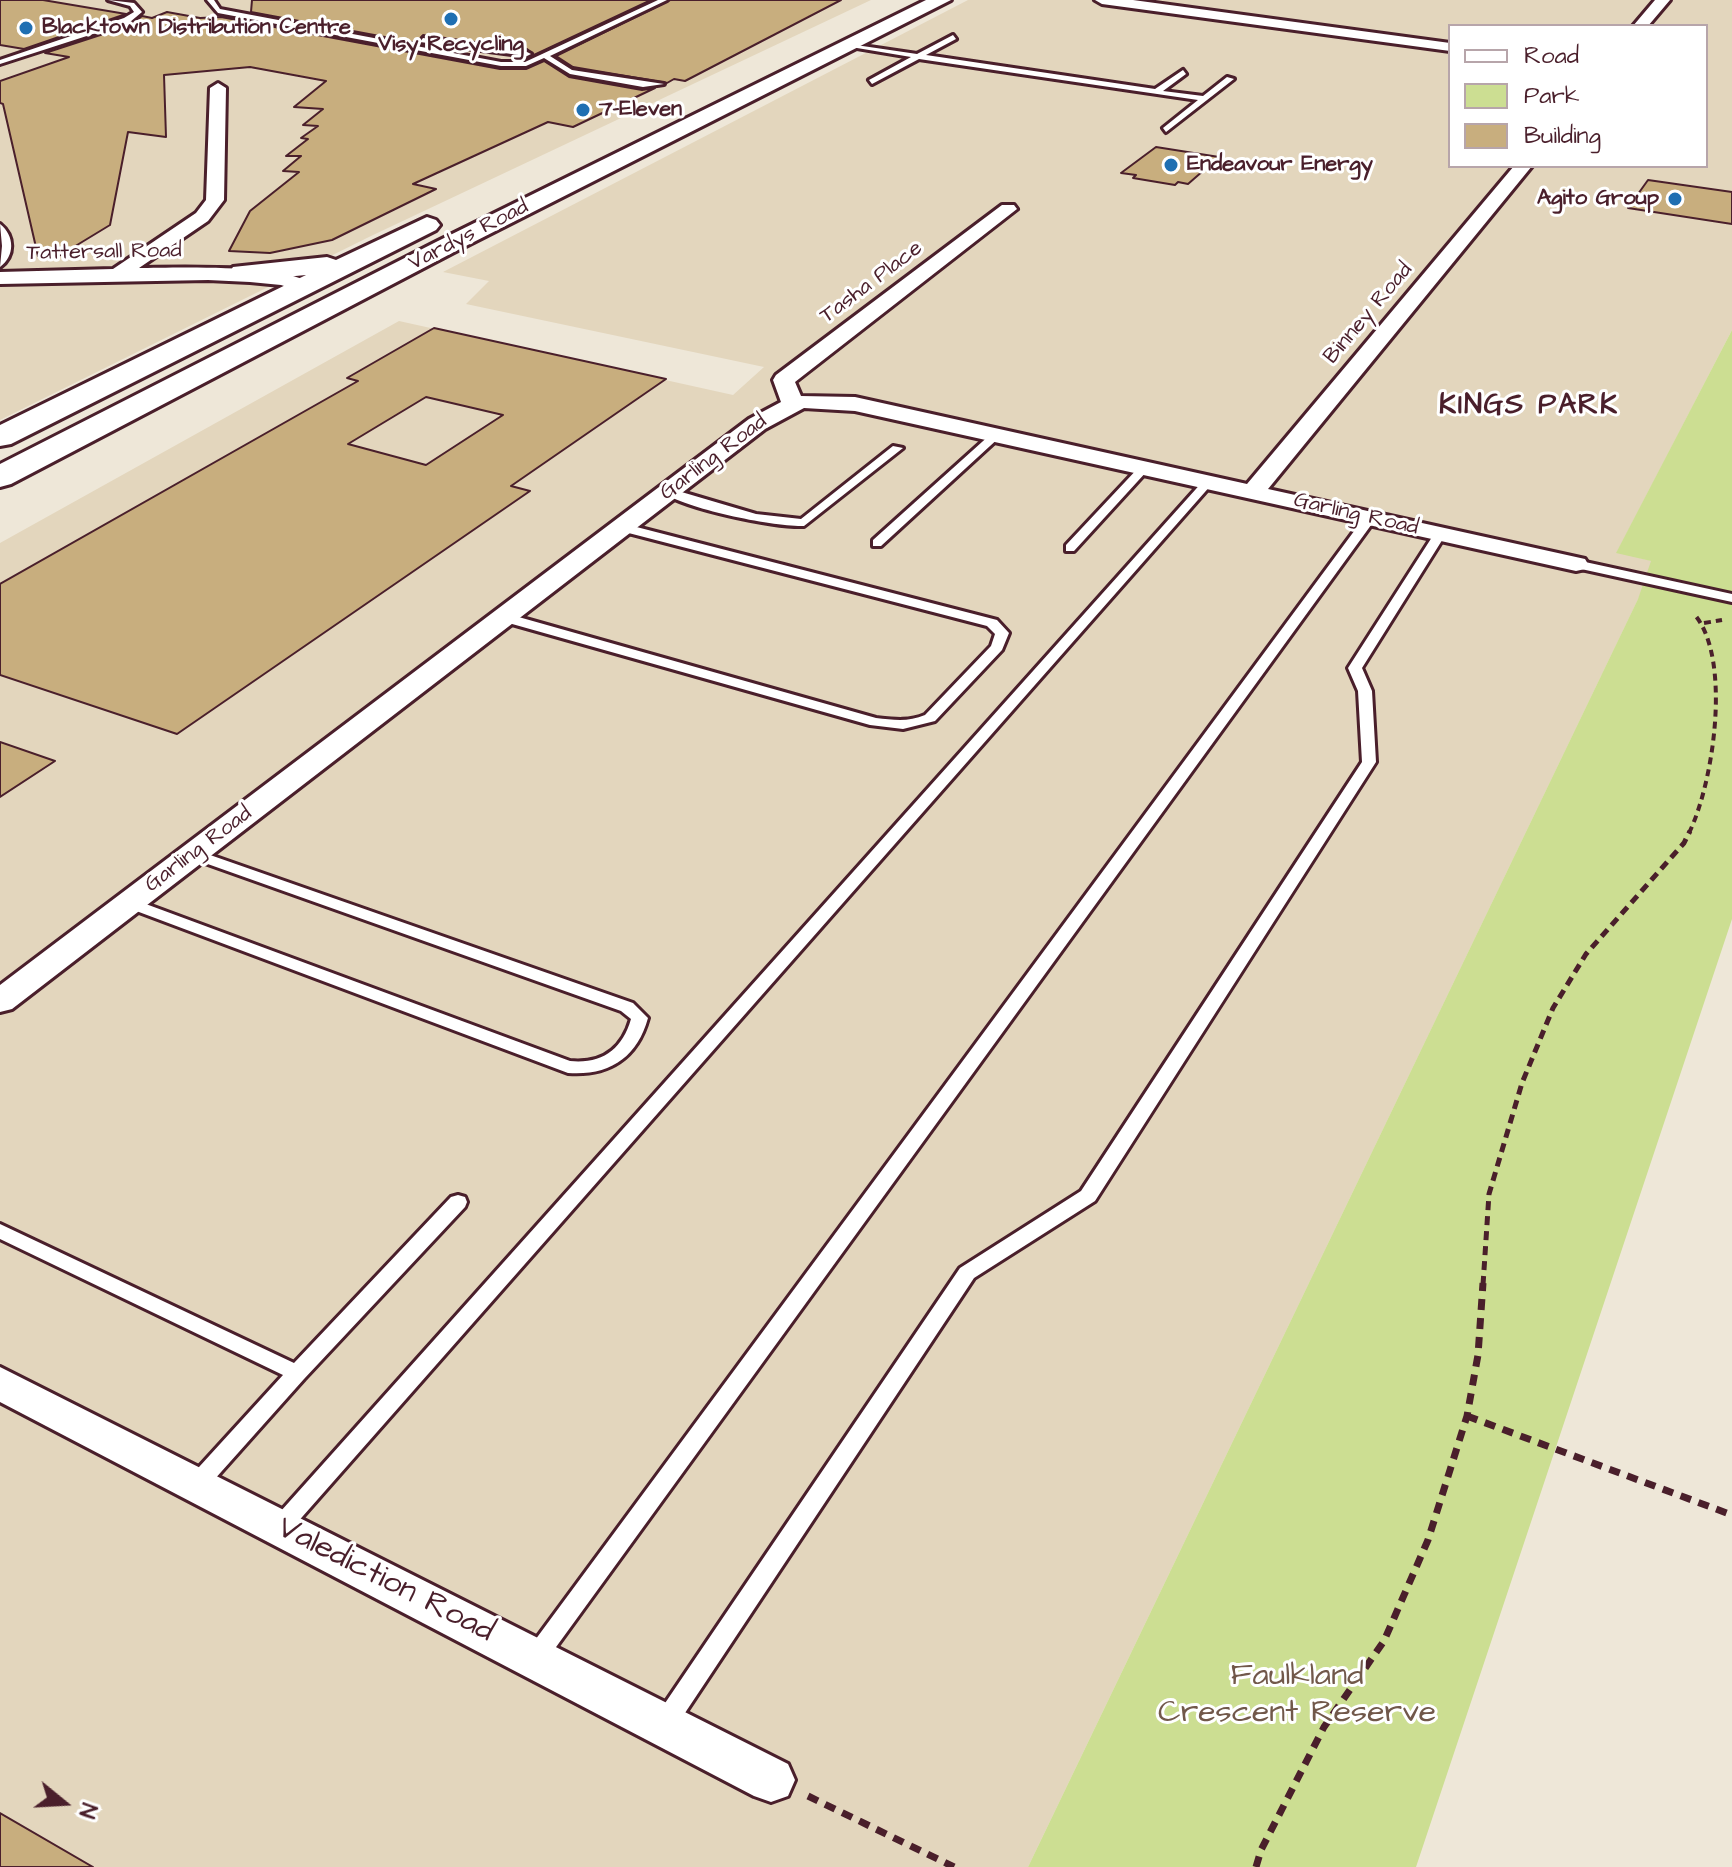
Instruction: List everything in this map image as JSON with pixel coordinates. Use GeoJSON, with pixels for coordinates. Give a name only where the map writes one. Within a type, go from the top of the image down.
{"type":"FeatureCollection","features":[{"type":"Feature","properties":{"kind":"main road"},"geometry":{"type":"LineString","coordinates":[[765,62],[894,0]]}},
{"type":"Feature","properties":{"kind":"main road","name":"Vardys Road"},"geometry":{"type":"LineString","coordinates":[[0,477],[445,247],[941,0]]}},
{"type":"Feature","properties":{"kind":"main road","name":"Vardys Road"},"geometry":{"type":"LineString","coordinates":[[0,437],[451,213]]}},
{"type":"Feature","properties":{"kind":"main road"},"geometry":{"type":"LineString","coordinates":[[153,399],[298,302],[303,286],[356,278],[445,247]]}},
{"type":"Feature","properties":{"kind":"main road"},"geometry":{"type":"LineString","coordinates":[[242,273],[351,261]]}},
{"type":"Feature","properties":{"kind":"street"},"geometry":{"type":"LineString","coordinates":[[1102,0],[1448,47]]}},
{"type":"Feature","properties":{"kind":"street"},"geometry":{"type":"LineString","coordinates":[[1642,24],[1663,0]]}},
{"type":"Feature","properties":{"kind":"street"},"geometry":{"type":"LineString","coordinates":[[115,276],[202,217],[215,200],[218,88]]}},
{"type":"Feature","properties":{"kind":"street","name":"Binney Road"},"geometry":{"type":"LineString","coordinates":[[1253,492],[1521,168]]}},
{"type":"Feature","properties":{"kind":"street","name":"Tasha Place"},"geometry":{"type":"LineString","coordinates":[[792,402],[784,380],[1008,209]]}},
{"type":"Feature","properties":{"kind":"street","name":"Tattersall Road"},"geometry":{"type":"LineString","coordinates":[[0,278],[242,273],[294,279],[303,286]]}},
{"type":"Feature","properties":{"kind":"street","name":"Tattersall Road"},"geometry":{"type":"LineString","coordinates":[[209,276],[281,288],[303,286]]}},
{"type":"Feature","properties":{"kind":"street","name":"Garling Road"},"geometry":{"type":"LineString","coordinates":[[0,1001],[757,424],[792,402],[819,400],[855,404],[1576,564]]}},
{"type":"Feature","properties":{"kind":"street","name":"Valediction Road"},"geometry":{"type":"LineString","coordinates":[[0,1383],[771,1780]]}},
{"type":"Feature","properties":{"kind":"lane"},"geometry":{"type":"LineString","coordinates":[[0,62],[127,20],[138,12],[132,4],[111,0]]}},
{"type":"Feature","properties":{"kind":"lane"},"geometry":{"type":"LineString","coordinates":[[210,0],[218,11],[501,64],[526,64],[664,0]]}},
{"type":"Feature","properties":{"kind":"lane"},"geometry":{"type":"LineString","coordinates":[[238,0],[238,10],[522,55],[645,0]]}},
{"type":"Feature","properties":{"kind":"lane"},"geometry":{"type":"LineString","coordinates":[[872,82],[953,37]]}},
{"type":"Feature","properties":{"kind":"lane"},"geometry":{"type":"LineString","coordinates":[[849,46],[1204,99]]}},
{"type":"Feature","properties":{"kind":"lane"},"geometry":{"type":"LineString","coordinates":[[544,55],[570,72],[643,85],[660,84]]}},
{"type":"Feature","properties":{"kind":"lane"},"geometry":{"type":"LineString","coordinates":[[1156,92],[1183,72]]}},
{"type":"Feature","properties":{"kind":"lane"},"geometry":{"type":"LineString","coordinates":[[1166,130],[1230,79]]}},
{"type":"Feature","properties":{"kind":"lane"},"geometry":{"type":"LineString","coordinates":[[0,227],[8,241],[8,249],[0,264]]}},
{"type":"Feature","properties":{"kind":"lane"},"geometry":{"type":"LineString","coordinates":[[877,543],[996,435]]}},
{"type":"Feature","properties":{"kind":"lane"},"geometry":{"type":"LineString","coordinates":[[668,492],[771,520],[792,524],[804,522],[897,448]]}},
{"type":"Feature","properties":{"kind":"lane"},"geometry":{"type":"LineString","coordinates":[[1070,548],[1144,468]]}},
{"type":"Feature","properties":{"kind":"lane"},"geometry":{"type":"LineString","coordinates":[[280,1527],[1208,482]]}},
{"type":"Feature","properties":{"kind":"lane"},"geometry":{"type":"LineString","coordinates":[[535,1658],[1370,518]]}},
{"type":"Feature","properties":{"kind":"lane"},"geometry":{"type":"LineString","coordinates":[[503,617],[875,722],[900,726],[917,725],[930,718],[997,647],[1002,633],[992,623],[621,527]]}},
{"type":"Feature","properties":{"kind":"lane"},"geometry":{"type":"LineString","coordinates":[[664,1725],[967,1273],[1088,1196],[1369,762],[1365,691],[1355,668],[1440,534]]}},
{"type":"Feature","properties":{"kind":"lane"},"geometry":{"type":"LineString","coordinates":[[1576,564],[1732,598]]}},
{"type":"Feature","properties":{"kind":"lane"},"geometry":{"type":"LineString","coordinates":[[129,903],[568,1067],[588,1071],[614,1061],[637,1036],[640,1018],[627,1007],[193,854]]}},
{"type":"Feature","properties":{"kind":"lane"},"geometry":{"type":"LineString","coordinates":[[197,1484],[458,1202]]}},
{"type":"Feature","properties":{"kind":"lane"},"geometry":{"type":"LineString","coordinates":[[0,1231],[297,1373]]}},
{"type":"Feature","properties":{"kind":"path"},"geometry":{"type":"LineString","coordinates":[[1256,1867],[1261,1850],[1324,1727],[1384,1641],[1428,1540],[1467,1416],[1478,1355],[1489,1194],[1522,1083],[1553,1008],[1586,954],[1684,843],[1703,805],[1712,774],[1721,675],[1704,623]]}},
{"type":"Feature","properties":{"kind":"path"},"geometry":{"type":"LineString","coordinates":[[1467,1416],[1732,1515]]}},
{"type":"Feature","properties":{"kind":"path"},"geometry":{"type":"LineString","coordinates":[[771,1780],[954,1867]]}},
{"type":"Feature","properties":{"kind":"shaded area"},"geometry":{"type":"Polygon","coordinates":[[[0,0],[871,0],[371,236],[0,420],[0,0]]]}},
{"type":"Feature","properties":{"kind":"shaded area"},"geometry":{"type":"Polygon","coordinates":[[[968,0],[1732,0],[1732,330],[1617,552],[1652,561],[1642,591],[1028,1867],[0,1867],[0,543],[399,321],[733,395],[764,367],[466,304],[489,281],[443,272],[968,0]]]}},
{"type":"Feature","properties":{"kind":"green space","name":"Faulkland Crescent Reserve"},"geometry":{"type":"Polygon","coordinates":[[[1732,330],[1732,919],[1416,1867],[1028,1867],[1638,599],[1651,561],[1616,553],[1732,330]]]}},
{"type":"Feature","properties":{"kind":"building","name":"Blacktown Distribution Centre"},"geometry":{"type":"Polygon","coordinates":[[[0,0],[43,0],[126,14],[24,49],[0,45],[0,0]]]}},
{"type":"Feature","properties":{"kind":"building","name":"Visy Recycling"},"geometry":{"type":"Polygon","coordinates":[[[252,0],[651,0],[534,55],[527,49],[423,35],[417,43],[251,12],[252,0]]]}},
{"type":"Feature","properties":{"kind":"building"},"geometry":{"type":"Polygon","coordinates":[[[670,0],[841,0],[685,81],[674,79],[667,83],[573,67],[556,56],[670,0]]]}},
{"type":"Feature","properties":{"kind":"building"},"geometry":{"type":"Polygon","coordinates":[[[167,12],[200,18],[221,17],[500,69],[526,69],[544,61],[569,77],[642,90],[655,88],[573,127],[548,122],[413,184],[436,189],[332,240],[270,253],[229,251],[250,211],[299,172],[283,171],[301,156],[286,156],[308,139],[301,138],[318,126],[303,125],[323,109],[294,107],[326,81],[250,67],[164,75],[166,137],[128,132],[110,225],[59,256],[38,256],[3,104],[0,103],[0,81],[69,57],[45,53],[131,25],[142,16],[152,18],[167,12]]]}},
{"type":"Feature","properties":{"kind":"building","name":"Endeavour Energy"},"geometry":{"type":"Polygon","coordinates":[[[1156,147],[1219,157],[1188,184],[1178,182],[1175,185],[1121,173],[1156,147]]]}},
{"type":"Feature","properties":{"kind":"building","name":"Agito Group"},"geometry":{"type":"Polygon","coordinates":[[[1648,180],[1732,192],[1732,224],[1628,208],[1648,180]]]}},
{"type":"Feature","properties":{"kind":"building"},"geometry":{"type":"Polygon","coordinates":[[[434,328],[666,379],[511,486],[530,491],[177,734],[0,675],[0,584],[358,381],[347,378],[434,328]],[[426,397],[348,444],[426,465],[503,415],[426,397]]]}},
{"type":"Feature","properties":{"kind":"building"},"geometry":{"type":"Polygon","coordinates":[[[0,742],[55,761],[0,797],[0,742]]]}},
{"type":"Feature","properties":{"kind":"building"},"geometry":{"type":"Polygon","coordinates":[[[0,1813],[93,1867],[0,1867],[0,1813]]]}},
{"type":"Feature","properties":{"kind":"place","name":"Visy Recycling"},"geometry":{"type":"Point","coordinates":[451,19]}},
{"type":"Feature","properties":{"kind":"place","name":"Blacktown Distribution Centre"},"geometry":{"type":"Point","coordinates":[26,28]}},
{"type":"Feature","properties":{"kind":"place","name":"7-Eleven"},"geometry":{"type":"Point","coordinates":[583,110]}},
{"type":"Feature","properties":{"kind":"place","name":"Endeavour Energy"},"geometry":{"type":"Point","coordinates":[1171,165]}},
{"type":"Feature","properties":{"kind":"place","name":"Agito Group"},"geometry":{"type":"Point","coordinates":[1675,199]}},
{"type":"Feature","properties":{"kind":"district","name":"KINGS PARK"},"geometry":{"type":"Point","coordinates":[1529,407]}}]}
